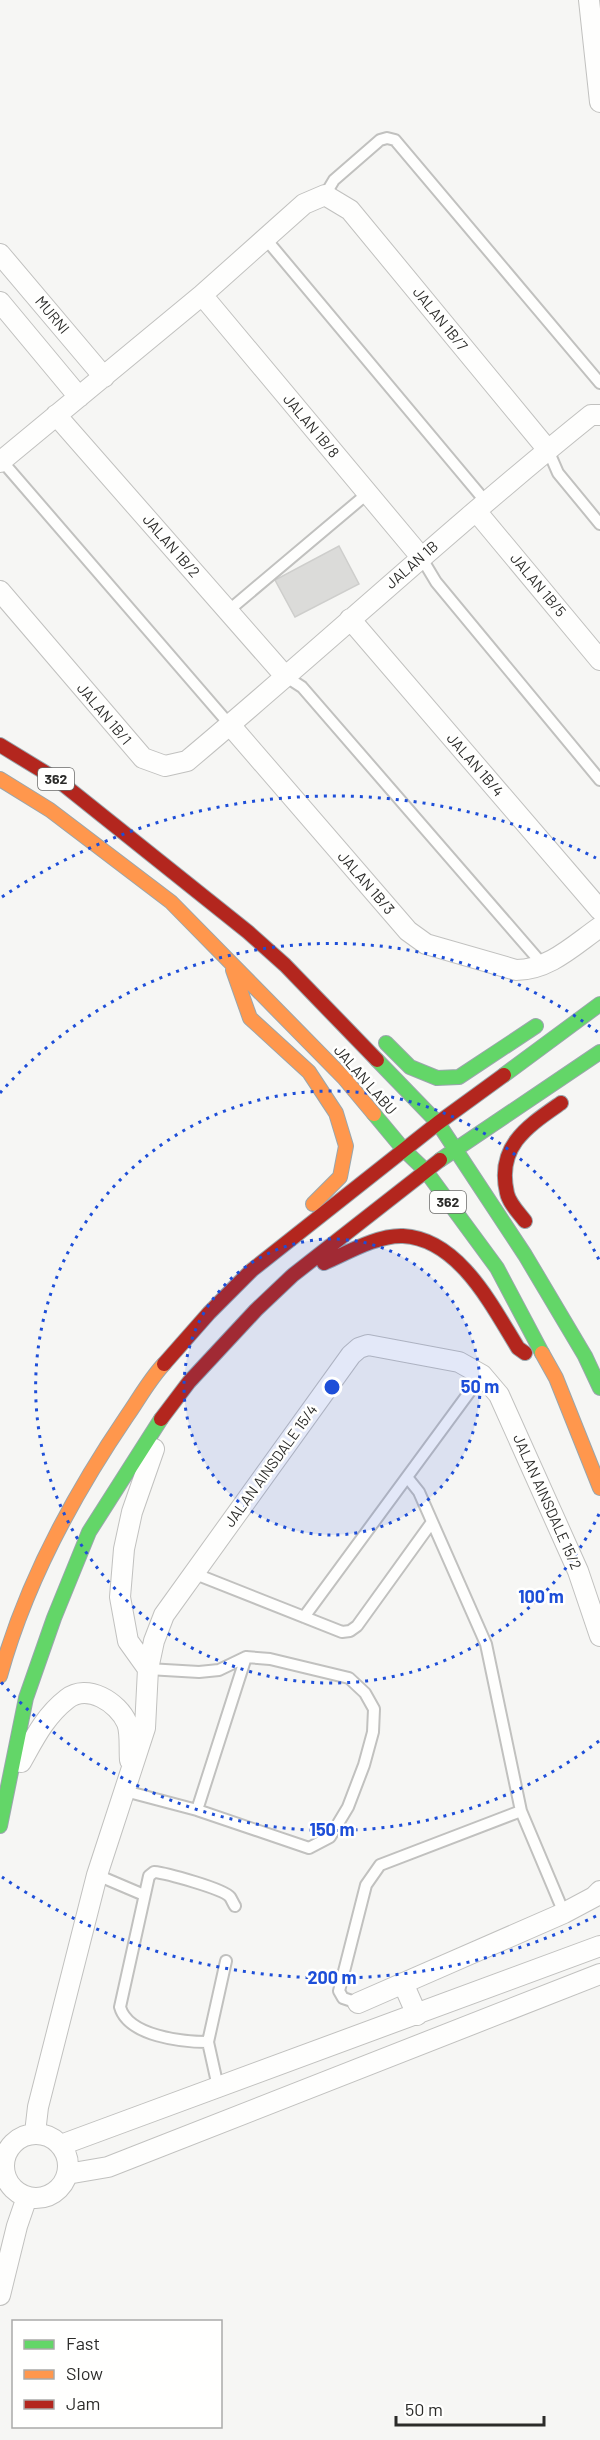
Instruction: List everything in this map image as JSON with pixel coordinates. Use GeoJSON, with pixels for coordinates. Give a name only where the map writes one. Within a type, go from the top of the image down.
{"type":"FeatureCollection","features":[{"type":"Feature","properties":{"kind":"main road","name":"JALAN LABU"},"geometry":{"type":"LineString","coordinates":[[0,745],[59,781],[248,932],[285,965],[438,1122],[525,1255],[585,1356],[600,1388]]}},
{"type":"Feature","properties":{"kind":"main road","name":"JALAN LABU"},"geometry":{"type":"LineString","coordinates":[[0,779],[50,810],[171,902],[344,1078],[404,1150],[425,1170],[497,1268],[556,1378],[600,1488]]}},
{"type":"Feature","properties":{"kind":"main road"},"geometry":{"type":"LineString","coordinates":[[248,932],[292,955],[308,969]]}},
{"type":"Feature","properties":{"kind":"main road"},"geometry":{"type":"LineString","coordinates":[[230,961],[250,1018],[309,1072],[336,1113],[346,1146],[340,1177],[313,1204],[273,1253]]}},
{"type":"Feature","properties":{"kind":"main road"},"geometry":{"type":"LineString","coordinates":[[576,1004],[600,994]]}},
{"type":"Feature","properties":{"kind":"main road"},"geometry":{"type":"LineString","coordinates":[[0,1676],[8,1647],[52,1541],[104,1450],[158,1370],[209,1313],[252,1270],[438,1122],[600,1004]]}},
{"type":"Feature","properties":{"kind":"main road"},"geometry":{"type":"LineString","coordinates":[[380,1036],[410,1067],[437,1078],[459,1077],[548,1019]]}},
{"type":"Feature","properties":{"kind":"main road"},"geometry":{"type":"LineString","coordinates":[[0,1826],[26,1698],[54,1618],[89,1532],[169,1407],[189,1382],[256,1310],[292,1275],[425,1170],[600,1052]]}},
{"type":"Feature","properties":{"kind":"main road"},"geometry":{"type":"LineString","coordinates":[[532,1230],[507,1195],[505,1169],[509,1150],[526,1127],[573,1094]]}},
{"type":"Feature","properties":{"kind":"main road"},"geometry":{"type":"LineString","coordinates":[[292,1275],[368,1245],[401,1236],[425,1240],[455,1258],[518,1348],[556,1378]]}},
{"type":"Feature","properties":{"kind":"main road"},"geometry":{"type":"LineString","coordinates":[[577,1312],[585,1356]]}},
{"type":"Feature","properties":{"kind":"street"},"geometry":{"type":"LineString","coordinates":[[589,0],[596,33],[600,102]]}},
{"type":"Feature","properties":{"kind":"street"},"geometry":{"type":"LineString","coordinates":[[1,461],[202,295],[304,204],[325,195]]}},
{"type":"Feature","properties":{"kind":"street","name":"JALAN 1B/7"},"geometry":{"type":"LineString","coordinates":[[325,195],[350,210],[548,450]]}},
{"type":"Feature","properties":{"kind":"street","name":"MURNI"},"geometry":{"type":"LineString","coordinates":[[0,254],[104,376]]}},
{"type":"Feature","properties":{"kind":"street"},"geometry":{"type":"LineString","coordinates":[[26,285],[1,303],[79,397]]}},
{"type":"Feature","properties":{"kind":"street","name":"JALAN 1B/8"},"geometry":{"type":"LineString","coordinates":[[202,295],[421,556]]}},
{"type":"Feature","properties":{"kind":"street","name":"JALAN 1B"},"geometry":{"type":"LineString","coordinates":[[230,725],[421,556],[591,415],[600,415]]}},
{"type":"Feature","properties":{"kind":"street","name":"JALAN 1B/2"},"geometry":{"type":"LineString","coordinates":[[56,416],[285,676]]}},
{"type":"Feature","properties":{"kind":"street","name":"JALAN 1B/5"},"geometry":{"type":"LineString","coordinates":[[481,506],[600,660]]}},
{"type":"Feature","properties":{"kind":"street","name":"JALAN 1B/1"},"geometry":{"type":"LineString","coordinates":[[0,591],[143,759],[165,766],[187,761],[230,725]]}},
{"type":"Feature","properties":{"kind":"street","name":"JALAN 1B/4"},"geometry":{"type":"LineString","coordinates":[[350,619],[600,910]]}},
{"type":"Feature","properties":{"kind":"street","name":"JALAN 1B/3"},"geometry":{"type":"LineString","coordinates":[[230,725],[408,931],[426,944],[516,970],[530,970],[544,966]]}},
{"type":"Feature","properties":{"kind":"street"},"geometry":{"type":"LineString","coordinates":[[544,966],[600,927]]}},
{"type":"Feature","properties":{"kind":"street","name":"JALAN AINSDALE 15/4"},"geometry":{"type":"LineString","coordinates":[[35,2133],[38,2107],[97,1875],[145,1728],[148,1669],[154,1641],[164,1615],[351,1355],[359,1348],[368,1345],[459,1362],[482,1375]]}},
{"type":"Feature","properties":{"kind":"street","name":"JALAN AINSDALE 15/2"},"geometry":{"type":"LineString","coordinates":[[482,1375],[499,1395],[578,1571],[600,1636]]}},
{"type":"Feature","properties":{"kind":"street"},"geometry":{"type":"LineString","coordinates":[[148,1669],[128,1641],[120,1597],[124,1549],[132,1512],[169,1407]]}},
{"type":"Feature","properties":{"kind":"street"},"geometry":{"type":"LineString","coordinates":[[6,1791],[41,1726],[55,1709],[69,1697],[88,1692],[111,1702],[127,1724],[131,1769]]}},
{"type":"Feature","properties":{"kind":"street"},"geometry":{"type":"LineString","coordinates":[[358,2003],[564,1913],[594,1897],[600,1891]]}},
{"type":"Feature","properties":{"kind":"street"},"geometry":{"type":"LineString","coordinates":[[61,2145],[600,1946]]}},
{"type":"Feature","properties":{"kind":"street"},"geometry":{"type":"LineString","coordinates":[[67,2174],[108,2167],[600,1974]]}},
{"type":"Feature","properties":{"kind":"street"},"geometry":{"type":"LineString","coordinates":[[403,1983],[417,2015]]}},
{"type":"Feature","properties":{"kind":"street"},"geometry":{"type":"LineString","coordinates":[[35,2133],[45,2134],[61,2145],[66,2154],[67,2174],[56,2191],[47,2196],[27,2197],[18,2192],[6,2176],[5,2157],[16,2140],[35,2133]]}},
{"type":"Feature","properties":{"kind":"street"},"geometry":{"type":"LineString","coordinates":[[0,2295],[17,2226],[27,2197]]}},
{"type":"Feature","properties":{"kind":"lane"},"geometry":{"type":"LineString","coordinates":[[325,195],[334,180],[380,140],[387,138],[395,140],[600,383]]}},
{"type":"Feature","properties":{"kind":"lane"},"geometry":{"type":"LineString","coordinates":[[265,238],[481,506]]}},
{"type":"Feature","properties":{"kind":"lane"},"geometry":{"type":"LineString","coordinates":[[548,450],[558,473],[600,524]]}},
{"type":"Feature","properties":{"kind":"lane"},"geometry":{"type":"LineString","coordinates":[[1,461],[230,725]]}},
{"type":"Feature","properties":{"kind":"lane"},"geometry":{"type":"LineString","coordinates":[[228,611],[368,493]]}},
{"type":"Feature","properties":{"kind":"lane"},"geometry":{"type":"LineString","coordinates":[[421,556],[436,582],[600,780]]}},
{"type":"Feature","properties":{"kind":"lane"},"geometry":{"type":"LineString","coordinates":[[285,676],[302,687],[544,966]]}},
{"type":"Feature","properties":{"kind":"lane"},"geometry":{"type":"LineString","coordinates":[[304,1617],[482,1375]]}},
{"type":"Feature","properties":{"kind":"lane"},"geometry":{"type":"LineString","coordinates":[[407,1477],[419,1492],[486,1644],[521,1811],[564,1913]]}},
{"type":"Feature","properties":{"kind":"lane"},"geometry":{"type":"LineString","coordinates":[[193,1573],[342,1632],[350,1631],[357,1626],[432,1522]]}},
{"type":"Feature","properties":{"kind":"lane"},"geometry":{"type":"LineString","coordinates":[[125,1791],[197,1810],[309,1848],[330,1837],[348,1807],[364,1765],[373,1732],[374,1709],[365,1693],[349,1678],[270,1659],[246,1657],[219,1670],[199,1672],[148,1669]]}},
{"type":"Feature","properties":{"kind":"lane"},"geometry":{"type":"LineString","coordinates":[[197,1810],[246,1657]]}},
{"type":"Feature","properties":{"kind":"lane"},"geometry":{"type":"LineString","coordinates":[[358,2003],[343,1998],[339,1991],[366,1884],[372,1874],[380,1865],[521,1811]]}},
{"type":"Feature","properties":{"kind":"lane"},"geometry":{"type":"LineString","coordinates":[[208,2042],[169,2039],[133,2025],[123,2016],[120,2007],[149,1876],[154,1872],[165,1873],[230,1896],[235,1906]]}},
{"type":"Feature","properties":{"kind":"lane"},"geometry":{"type":"LineString","coordinates":[[97,1875],[144,1895]]}},
{"type":"Feature","properties":{"kind":"lane"},"geometry":{"type":"LineString","coordinates":[[218,2087],[208,2042],[226,1960]]}},
{"type":"Feature","properties":{"kind":"building"},"geometry":{"type":"Polygon","coordinates":[[[339,546],[359,584],[295,617],[275,580],[339,546]]]}},
{"type":"Feature","properties":{"kind":"traffic: fast"},"geometry":{"type":"LineString","coordinates":[[504,1075],[600,1004]]}},
{"type":"Feature","properties":{"kind":"traffic: fast"},"geometry":{"type":"LineString","coordinates":[[386,1043],[410,1067],[437,1078],[459,1077],[536,1026]]}},
{"type":"Feature","properties":{"kind":"traffic: fast"},"geometry":{"type":"LineString","coordinates":[[440,1160],[600,1052]]}},
{"type":"Feature","properties":{"kind":"traffic: fast"},"geometry":{"type":"LineString","coordinates":[[377,1060],[438,1123],[525,1255],[585,1356],[600,1388]]}},
{"type":"Feature","properties":{"kind":"traffic: fast"},"geometry":{"type":"LineString","coordinates":[[374,1114],[404,1150],[425,1170],[497,1268],[542,1353]]}},
{"type":"Feature","properties":{"kind":"traffic: fast"},"geometry":{"type":"LineString","coordinates":[[0,1826],[26,1698],[54,1618],[89,1532],[161,1419]]}},
{"type":"Feature","properties":{"kind":"traffic: slow"},"geometry":{"type":"LineString","coordinates":[[0,779],[50,810],[171,902],[344,1078],[374,1114]]}},
{"type":"Feature","properties":{"kind":"traffic: slow"},"geometry":{"type":"LineString","coordinates":[[233,970],[250,1018],[309,1072],[336,1113],[346,1146],[340,1177],[313,1204]]}},
{"type":"Feature","properties":{"kind":"traffic: slow"},"geometry":{"type":"LineString","coordinates":[[542,1353],[556,1378],[600,1488]]}},
{"type":"Feature","properties":{"kind":"traffic: slow"},"geometry":{"type":"LineString","coordinates":[[0,1676],[23,1608],[53,1541],[107,1446],[164,1364]]}},
{"type":"Feature","properties":{"kind":"traffic: jam"},"geometry":{"type":"LineString","coordinates":[[0,745],[59,781],[248,932],[285,965],[377,1060]]}},
{"type":"Feature","properties":{"kind":"traffic: jam"},"geometry":{"type":"LineString","coordinates":[[164,1364],[209,1313],[252,1270],[438,1123],[504,1075]]}},
{"type":"Feature","properties":{"kind":"traffic: jam"},"geometry":{"type":"LineString","coordinates":[[525,1221],[508,1197],[505,1177],[506,1162],[511,1150],[527,1129],[561,1103]]}},
{"type":"Feature","properties":{"kind":"traffic: jam"},"geometry":{"type":"LineString","coordinates":[[161,1419],[189,1382],[256,1310],[293,1275],[440,1160]]}},
{"type":"Feature","properties":{"kind":"traffic: jam"},"geometry":{"type":"LineString","coordinates":[[324,1263],[383,1238],[403,1236],[423,1240],[441,1249],[472,1277],[518,1348],[525,1353]]}}]}
